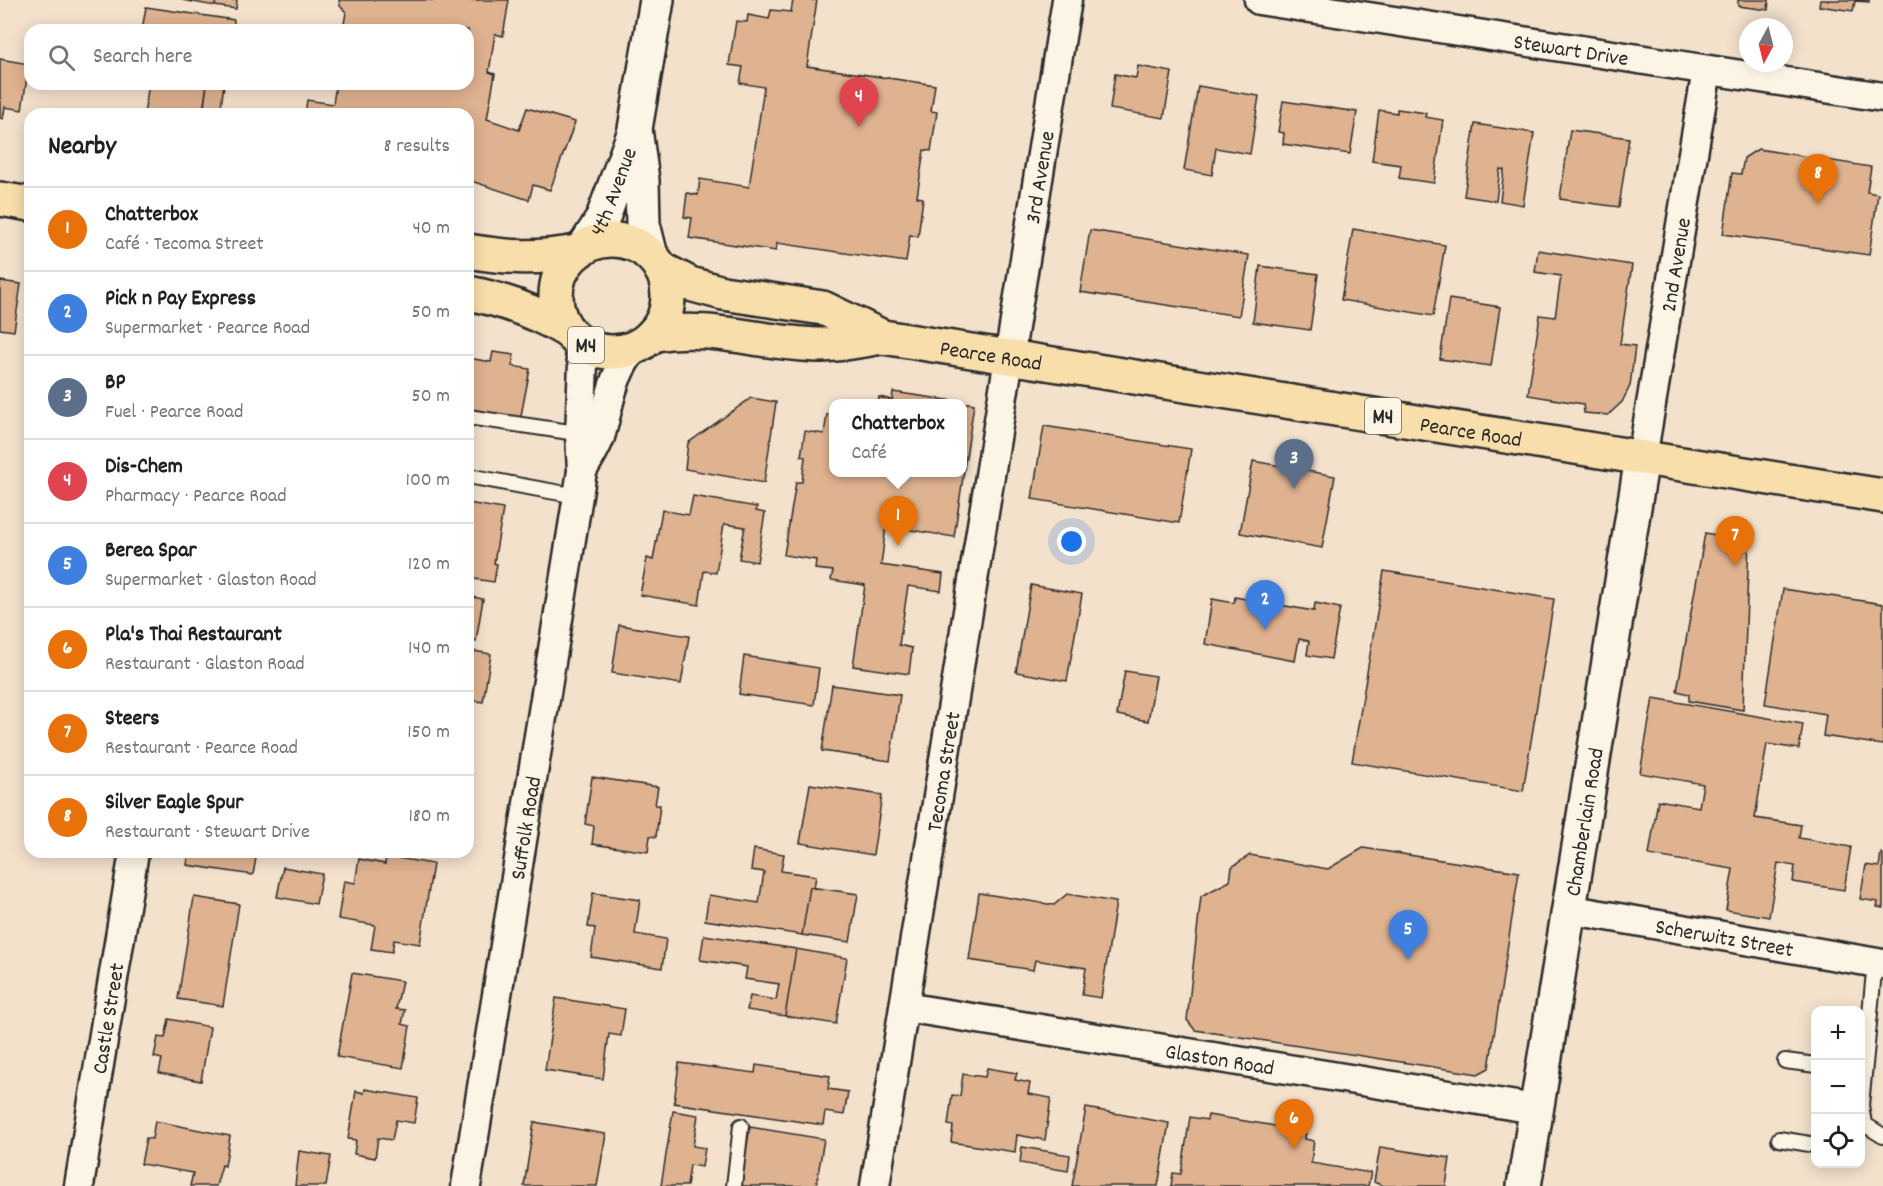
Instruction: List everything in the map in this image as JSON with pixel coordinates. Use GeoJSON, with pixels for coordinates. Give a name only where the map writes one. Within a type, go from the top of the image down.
{"type":"FeatureCollection","features":[{"type":"Feature","properties":{"kind":"main road"},"geometry":{"type":"LineString","coordinates":[[0,199],[24,203]]}},
{"type":"Feature","properties":{"kind":"main road","name":"Pearce Road"},"geometry":{"type":"LineString","coordinates":[[474,252],[513,259],[543,258],[580,250],[606,240],[622,240],[637,246],[656,262],[690,284],[723,293],[822,308],[883,338]]}},
{"type":"Feature","properties":{"kind":"main road","name":"M4"},"geometry":{"type":"LineString","coordinates":[[572,334],[559,314],[556,289],[559,276],[580,250]]}},
{"type":"Feature","properties":{"kind":"main road"},"geometry":{"type":"LineString","coordinates":[[645,340],[666,311],[668,298],[667,285],[656,262]]}},
{"type":"Feature","properties":{"kind":"main road","name":"Pearce Road"},"geometry":{"type":"LineString","coordinates":[[474,293],[497,298],[535,311],[600,351],[619,351],[677,329],[818,345],[883,338],[1883,496]]}},
{"type":"Feature","properties":{"kind":"street","name":"4th Avenue"},"geometry":{"type":"LineString","coordinates":[[580,250],[602,220],[635,129],[657,0]]}},
{"type":"Feature","properties":{"kind":"street","name":"3rd Avenue"},"geometry":{"type":"LineString","coordinates":[[1011,357],[1067,0]]}},
{"type":"Feature","properties":{"kind":"street","name":"Stewart Drive"},"geometry":{"type":"LineString","coordinates":[[1259,0],[1293,3],[1883,97]]}},
{"type":"Feature","properties":{"kind":"street","name":"2nd Avenue"},"geometry":{"type":"LineString","coordinates":[[1642,458],[1707,70]]}},
{"type":"Feature","properties":{"kind":"street","name":"4th Avenue"},"geometry":{"type":"LineString","coordinates":[[635,129],[642,180],[642,224],[656,262]]}},
{"type":"Feature","properties":{"kind":"street","name":"Suffolk Road"},"geometry":{"type":"LineString","coordinates":[[572,334],[583,364],[590,436]]}},
{"type":"Feature","properties":{"kind":"street","name":"Suffolk Road"},"geometry":{"type":"LineString","coordinates":[[466,1186],[580,483],[590,436],[618,370],[645,340]]}},
{"type":"Feature","properties":{"kind":"street","name":"Tecoma Street"},"geometry":{"type":"LineString","coordinates":[[875,1186],[1011,357]]}},
{"type":"Feature","properties":{"kind":"street","name":"Chamberlain Road"},"geometry":{"type":"LineString","coordinates":[[1524,1186],[1567,909],[1642,458]]}},
{"type":"Feature","properties":{"kind":"street","name":"Castle Street"},"geometry":{"type":"LineString","coordinates":[[79,1186],[133,858]]}},
{"type":"Feature","properties":{"kind":"street","name":"Scherwitz Street"},"geometry":{"type":"LineString","coordinates":[[1567,909],[1879,963]]}},
{"type":"Feature","properties":{"kind":"street","name":"Glaston Road"},"geometry":{"type":"LineString","coordinates":[[904,1007],[1535,1109]]}},
{"type":"Feature","properties":{"kind":"lane"},"geometry":{"type":"LineString","coordinates":[[474,418],[590,436]]}},
{"type":"Feature","properties":{"kind":"lane"},"geometry":{"type":"LineString","coordinates":[[474,476],[580,483]]}},
{"type":"Feature","properties":{"kind":"lane"},"geometry":{"type":"LineString","coordinates":[[1864,1060],[1879,963]]}},
{"type":"Feature","properties":{"kind":"lane"},"geometry":{"type":"LineString","coordinates":[[1785,1061],[1811,1064]]}},
{"type":"Feature","properties":{"kind":"lane"},"geometry":{"type":"LineString","coordinates":[[734,1186],[741,1126]]}},
{"type":"Feature","properties":{"kind":"lane"},"geometry":{"type":"LineString","coordinates":[[1865,1129],[1883,1136]]}},
{"type":"Feature","properties":{"kind":"lane"},"geometry":{"type":"LineString","coordinates":[[1779,1139],[1811,1144]]}},
{"type":"Feature","properties":{"kind":"building"},"geometry":{"type":"Polygon","coordinates":[[[182,0],[216,0],[215,6],[182,0]]]}},
{"type":"Feature","properties":{"kind":"building"},"geometry":{"type":"Polygon","coordinates":[[[216,0],[237,0],[236,9],[215,6],[216,0]]]}},
{"type":"Feature","properties":{"kind":"building"},"geometry":{"type":"Polygon","coordinates":[[[339,0],[509,0],[503,36],[495,34],[489,72],[495,74],[487,119],[519,130],[527,108],[575,122],[550,190],[533,185],[529,200],[474,182],[474,108],[306,108],[307,100],[333,104],[335,90],[474,90],[474,24],[344,24],[346,12],[340,6],[339,0]]]}},
{"type":"Feature","properties":{"kind":"building"},"geometry":{"type":"Polygon","coordinates":[[[793,0],[817,0],[807,66],[935,85],[931,111],[937,112],[931,151],[924,150],[917,197],[923,198],[918,237],[910,235],[906,262],[777,243],[776,251],[689,238],[692,218],[684,217],[687,193],[698,195],[700,179],[749,187],[764,87],[740,83],[743,67],[729,65],[736,21],[747,22],[748,15],[769,19],[771,10],[791,12],[793,0]]]}},
{"type":"Feature","properties":{"kind":"building"},"geometry":{"type":"Polygon","coordinates":[[[1738,0],[1769,0],[1768,10],[1738,6],[1738,0]]]}},
{"type":"Feature","properties":{"kind":"building"},"geometry":{"type":"Polygon","coordinates":[[[1820,0],[1869,0],[1869,2],[1855,1],[1853,11],[1819,6],[1820,0]]]}},
{"type":"Feature","properties":{"kind":"building"},"geometry":{"type":"Polygon","coordinates":[[[146,7],[234,20],[234,24],[143,24],[146,7]]]}},
{"type":"Feature","properties":{"kind":"building"},"geometry":{"type":"Polygon","coordinates":[[[0,59],[24,63],[25,90],[22,110],[5,107],[3,119],[0,118],[0,59]]]}},
{"type":"Feature","properties":{"kind":"building"},"geometry":{"type":"Polygon","coordinates":[[[1138,66],[1172,72],[1164,118],[1110,109],[1115,74],[1136,78],[1138,66]]]}},
{"type":"Feature","properties":{"kind":"building"},"geometry":{"type":"Polygon","coordinates":[[[1198,86],[1259,96],[1250,154],[1216,148],[1212,175],[1184,170],[1198,86]]]}},
{"type":"Feature","properties":{"kind":"building"},"geometry":{"type":"Polygon","coordinates":[[[148,90],[206,90],[204,108],[145,108],[148,90]]]}},
{"type":"Feature","properties":{"kind":"building"},"geometry":{"type":"Polygon","coordinates":[[[206,90],[223,90],[221,108],[203,108],[206,90]]]}},
{"type":"Feature","properties":{"kind":"building"},"geometry":{"type":"Polygon","coordinates":[[[1283,101],[1357,112],[1350,154],[1283,144],[1284,133],[1278,132],[1283,101]]]}},
{"type":"Feature","properties":{"kind":"building"},"geometry":{"type":"Polygon","coordinates":[[[1397,109],[1426,113],[1425,117],[1443,120],[1434,183],[1399,178],[1401,165],[1372,161],[1379,110],[1397,113],[1397,109]]]}},
{"type":"Feature","properties":{"kind":"building"},"geometry":{"type":"Polygon","coordinates":[[[1475,124],[1534,133],[1523,205],[1500,201],[1504,170],[1500,169],[1496,201],[1464,196],[1475,124]]]}},
{"type":"Feature","properties":{"kind":"building"},"geometry":{"type":"Polygon","coordinates":[[[1570,130],[1629,138],[1619,207],[1560,199],[1570,130]]]}},
{"type":"Feature","properties":{"kind":"building"},"geometry":{"type":"Polygon","coordinates":[[[1758,149],[1871,167],[1867,192],[1878,194],[1869,255],[1723,234],[1732,173],[1741,174],[1744,158],[1758,149]]]}},
{"type":"Feature","properties":{"kind":"building"},"geometry":{"type":"Polygon","coordinates":[[[1353,229],[1445,245],[1433,316],[1341,300],[1353,229]]]}},
{"type":"Feature","properties":{"kind":"building"},"geometry":{"type":"Polygon","coordinates":[[[1090,230],[1249,255],[1239,316],[1080,292],[1090,230]]]}},
{"type":"Feature","properties":{"kind":"building"},"geometry":{"type":"Polygon","coordinates":[[[1538,250],[1632,265],[1620,344],[1635,346],[1630,386],[1622,402],[1608,415],[1584,413],[1583,404],[1528,395],[1540,315],[1555,317],[1561,276],[1535,272],[1538,250]]]}},
{"type":"Feature","properties":{"kind":"building"},"geometry":{"type":"Polygon","coordinates":[[[1260,266],[1318,274],[1310,330],[1253,322],[1260,266]]]}},
{"type":"Feature","properties":{"kind":"building"},"geometry":{"type":"Polygon","coordinates":[[[0,281],[21,284],[14,331],[0,329],[0,281]]]}},
{"type":"Feature","properties":{"kind":"building"},"geometry":{"type":"Polygon","coordinates":[[[1449,299],[1500,307],[1491,366],[1440,359],[1449,299]]]}},
{"type":"Feature","properties":{"kind":"building"},"geometry":{"type":"Polygon","coordinates":[[[493,352],[514,355],[512,366],[530,369],[520,421],[474,413],[474,359],[491,362],[493,352]]]}},
{"type":"Feature","properties":{"kind":"building"},"geometry":{"type":"Polygon","coordinates":[[[893,392],[940,399],[892,399],[893,392]]]}},
{"type":"Feature","properties":{"kind":"building"},"geometry":{"type":"Polygon","coordinates":[[[751,398],[776,402],[764,483],[685,469],[688,443],[751,398]]]}},
{"type":"Feature","properties":{"kind":"building"},"geometry":{"type":"Polygon","coordinates":[[[967,403],[974,404],[967,451],[967,403]]]}},
{"type":"Feature","properties":{"kind":"building"},"geometry":{"type":"Polygon","coordinates":[[[827,414],[829,414],[829,477],[963,477],[954,537],[886,526],[881,565],[943,574],[941,591],[908,586],[899,645],[912,648],[909,674],[853,666],[865,585],[831,580],[833,571],[815,569],[816,560],[784,555],[796,482],[802,482],[805,457],[801,456],[805,431],[824,434],[827,414]]]}},
{"type":"Feature","properties":{"kind":"building"},"geometry":{"type":"Polygon","coordinates":[[[1044,426],[1191,449],[1179,523],[1032,499],[1044,426]]]}},
{"type":"Feature","properties":{"kind":"building"},"geometry":{"type":"Polygon","coordinates":[[[1253,461],[1335,476],[1322,548],[1240,533],[1253,461]]]}},
{"type":"Feature","properties":{"kind":"building"},"geometry":{"type":"Polygon","coordinates":[[[693,496],[757,507],[756,511],[765,513],[757,562],[739,559],[745,527],[724,524],[716,573],[704,571],[699,605],[640,595],[647,558],[653,560],[662,510],[689,515],[693,496]]]}},
{"type":"Feature","properties":{"kind":"building"},"geometry":{"type":"Polygon","coordinates":[[[474,504],[503,509],[494,563],[497,564],[494,582],[474,579],[474,504]]]}},
{"type":"Feature","properties":{"kind":"building"},"geometry":{"type":"Polygon","coordinates":[[[1705,533],[1749,541],[1743,710],[1689,701],[1689,694],[1677,691],[1705,533]]]}},
{"type":"Feature","properties":{"kind":"building"},"geometry":{"type":"Polygon","coordinates":[[[1384,571],[1554,599],[1523,791],[1352,762],[1384,571]]]}},
{"type":"Feature","properties":{"kind":"building"},"geometry":{"type":"Polygon","coordinates":[[[1031,585],[1082,594],[1067,681],[1016,672],[1031,585]]]}},
{"type":"Feature","properties":{"kind":"building"},"geometry":{"type":"Polygon","coordinates":[[[1783,589],[1883,604],[1883,745],[1823,736],[1826,714],[1765,704],[1783,589]]]}},
{"type":"Feature","properties":{"kind":"building"},"geometry":{"type":"Polygon","coordinates":[[[474,597],[483,599],[476,641],[474,640],[474,597]]]}},
{"type":"Feature","properties":{"kind":"building"},"geometry":{"type":"Polygon","coordinates":[[[1235,597],[1314,611],[1315,603],[1340,608],[1331,659],[1307,655],[1309,641],[1299,639],[1295,661],[1205,644],[1212,599],[1234,603],[1235,597]]]}},
{"type":"Feature","properties":{"kind":"building"},"geometry":{"type":"Polygon","coordinates":[[[619,625],[689,636],[681,684],[612,673],[619,625]]]}},
{"type":"Feature","properties":{"kind":"building"},"geometry":{"type":"Polygon","coordinates":[[[474,651],[491,654],[483,702],[474,701],[474,651]]]}},
{"type":"Feature","properties":{"kind":"building"},"geometry":{"type":"Polygon","coordinates":[[[744,656],[819,668],[814,705],[739,694],[744,656]]]}},
{"type":"Feature","properties":{"kind":"building"},"geometry":{"type":"Polygon","coordinates":[[[1125,671],[1156,676],[1148,721],[1117,715],[1125,671]]]}},
{"type":"Feature","properties":{"kind":"building"},"geometry":{"type":"Polygon","coordinates":[[[832,685],[900,695],[890,761],[822,751],[832,685]]]}},
{"type":"Feature","properties":{"kind":"building"},"geometry":{"type":"Polygon","coordinates":[[[1653,698],[1803,724],[1799,749],[1767,744],[1755,818],[1801,825],[1799,838],[1851,847],[1844,890],[1793,882],[1795,866],[1778,863],[1769,917],[1726,910],[1733,869],[1649,855],[1658,800],[1699,807],[1703,784],[1640,773],[1653,698]]]}},
{"type":"Feature","properties":{"kind":"building"},"geometry":{"type":"Polygon","coordinates":[[[592,777],[658,787],[655,805],[660,805],[656,837],[650,836],[648,852],[592,844],[594,826],[585,824],[592,777]]]}},
{"type":"Feature","properties":{"kind":"building"},"geometry":{"type":"Polygon","coordinates":[[[810,784],[882,795],[873,855],[800,843],[810,784]]]}},
{"type":"Feature","properties":{"kind":"building"},"geometry":{"type":"Polygon","coordinates":[[[1363,848],[1519,872],[1489,1068],[1478,1074],[1195,1030],[1187,1020],[1201,896],[1230,881],[1232,867],[1250,855],[1328,869],[1363,848]]]}},
{"type":"Feature","properties":{"kind":"building"},"geometry":{"type":"Polygon","coordinates":[[[754,849],[784,854],[781,871],[816,876],[814,888],[810,887],[802,935],[705,920],[709,895],[759,903],[764,872],[751,870],[754,849]]]}},
{"type":"Feature","properties":{"kind":"building"},"geometry":{"type":"Polygon","coordinates":[[[1881,853],[1883,854],[1883,908],[1877,907],[1878,902],[1860,899],[1866,865],[1879,867],[1881,853]]]}},
{"type":"Feature","properties":{"kind":"building"},"geometry":{"type":"Polygon","coordinates":[[[188,858],[256,858],[253,875],[187,865],[188,858]]]}},
{"type":"Feature","properties":{"kind":"building"},"geometry":{"type":"Polygon","coordinates":[[[386,858],[398,858],[433,864],[420,944],[394,940],[392,952],[371,949],[375,925],[338,919],[344,881],[355,883],[359,859],[385,864],[386,858]]]}},
{"type":"Feature","properties":{"kind":"building"},"geometry":{"type":"Polygon","coordinates":[[[283,867],[322,874],[316,904],[277,897],[283,867]]]}},
{"type":"Feature","properties":{"kind":"building"},"geometry":{"type":"Polygon","coordinates":[[[810,887],[858,894],[850,942],[802,935],[810,887]]]}},
{"type":"Feature","properties":{"kind":"building"},"geometry":{"type":"Polygon","coordinates":[[[593,893],[640,900],[635,934],[666,939],[662,968],[591,957],[595,928],[588,927],[593,893]]]}},
{"type":"Feature","properties":{"kind":"building"},"geometry":{"type":"Polygon","coordinates":[[[979,893],[1054,905],[1067,894],[1116,902],[1101,998],[1082,995],[1086,968],[1035,960],[1033,970],[969,960],[979,893]]]}},
{"type":"Feature","properties":{"kind":"building"},"geometry":{"type":"Polygon","coordinates":[[[194,897],[239,904],[223,1006],[178,999],[194,897]]]}},
{"type":"Feature","properties":{"kind":"building"},"geometry":{"type":"Polygon","coordinates":[[[704,935],[796,949],[785,1016],[747,1010],[750,996],[776,1000],[779,984],[745,979],[747,967],[700,960],[704,935]]]}},
{"type":"Feature","properties":{"kind":"building"},"geometry":{"type":"Polygon","coordinates":[[[796,949],[847,958],[836,1024],[785,1016],[796,949]]]}},
{"type":"Feature","properties":{"kind":"building"},"geometry":{"type":"Polygon","coordinates":[[[352,973],[402,981],[396,1009],[405,1010],[402,1024],[410,1026],[403,1068],[337,1057],[352,973]]]}},
{"type":"Feature","properties":{"kind":"building"},"geometry":{"type":"Polygon","coordinates":[[[556,998],[625,1009],[621,1036],[609,1034],[603,1079],[545,1070],[556,998]]]}},
{"type":"Feature","properties":{"kind":"building"},"geometry":{"type":"Polygon","coordinates":[[[169,1019],[210,1027],[201,1081],[159,1073],[162,1059],[154,1057],[158,1037],[165,1038],[169,1019]]]}},
{"type":"Feature","properties":{"kind":"building"},"geometry":{"type":"Polygon","coordinates":[[[679,1063],[755,1073],[756,1065],[830,1076],[828,1089],[848,1092],[844,1115],[825,1112],[823,1125],[674,1103],[679,1063]]]}},
{"type":"Feature","properties":{"kind":"building"},"geometry":{"type":"Polygon","coordinates":[[[987,1068],[1017,1073],[1015,1080],[1030,1083],[1028,1094],[1051,1098],[1045,1140],[1017,1135],[1015,1152],[951,1142],[953,1126],[948,1125],[952,1095],[960,1096],[963,1074],[985,1077],[987,1068]]]}},
{"type":"Feature","properties":{"kind":"building"},"geometry":{"type":"Polygon","coordinates":[[[365,1089],[418,1098],[414,1123],[396,1120],[392,1140],[378,1138],[375,1158],[354,1154],[356,1140],[348,1139],[356,1091],[364,1093],[365,1089]]]}},
{"type":"Feature","properties":{"kind":"building"},"geometry":{"type":"Polygon","coordinates":[[[1086,1108],[1169,1123],[1158,1186],[1072,1186],[1086,1108]]]}},
{"type":"Feature","properties":{"kind":"building"},"geometry":{"type":"Polygon","coordinates":[[[673,1111],[698,1115],[693,1146],[705,1148],[702,1167],[690,1165],[687,1186],[661,1186],[673,1111]]]}},
{"type":"Feature","properties":{"kind":"building"},"geometry":{"type":"Polygon","coordinates":[[[1208,1115],[1306,1131],[1305,1139],[1314,1141],[1311,1163],[1371,1173],[1368,1186],[1171,1186],[1173,1173],[1181,1174],[1190,1117],[1207,1120],[1208,1115]]]}},
{"type":"Feature","properties":{"kind":"building"},"geometry":{"type":"Polygon","coordinates":[[[155,1121],[230,1136],[225,1166],[222,1165],[216,1186],[190,1186],[193,1173],[141,1164],[146,1138],[152,1139],[155,1121]]]}},
{"type":"Feature","properties":{"kind":"building"},"geometry":{"type":"Polygon","coordinates":[[[534,1122],[606,1134],[597,1186],[524,1186],[534,1122]]]}},
{"type":"Feature","properties":{"kind":"building"},"geometry":{"type":"Polygon","coordinates":[[[750,1127],[824,1139],[816,1186],[740,1186],[750,1127]]]}},
{"type":"Feature","properties":{"kind":"building"},"geometry":{"type":"Polygon","coordinates":[[[1022,1147],[1070,1155],[1068,1171],[1020,1163],[1022,1147]]]}},
{"type":"Feature","properties":{"kind":"building"},"geometry":{"type":"Polygon","coordinates":[[[1380,1147],[1450,1158],[1446,1186],[1383,1186],[1374,1182],[1380,1147]]]}},
{"type":"Feature","properties":{"kind":"building"},"geometry":{"type":"Polygon","coordinates":[[[299,1151],[331,1156],[326,1186],[295,1186],[299,1151]]]}},
{"type":"Feature","properties":{"kind":"place","name":"Dis-Chem"},"geometry":{"type":"Point","coordinates":[859,127]}},
{"type":"Feature","properties":{"kind":"place","name":"Silver Eagle Spur"},"geometry":{"type":"Point","coordinates":[1818,204]}},
{"type":"Feature","properties":{"kind":"place","name":"BP"},"geometry":{"type":"Point","coordinates":[1294,489]}},
{"type":"Feature","properties":{"kind":"place","name":"Chatterbox"},"geometry":{"type":"Point","coordinates":[898,546]}},
{"type":"Feature","properties":{"kind":"place","name":"Steers"},"geometry":{"type":"Point","coordinates":[1735,566]}},
{"type":"Feature","properties":{"kind":"place","name":"Pick n Pay Express"},"geometry":{"type":"Point","coordinates":[1265,630]}},
{"type":"Feature","properties":{"kind":"place","name":"Berea Spar"},"geometry":{"type":"Point","coordinates":[1408,960]}},
{"type":"Feature","properties":{"kind":"place","name":"Pla's Thai Restaurant"},"geometry":{"type":"Point","coordinates":[1294,1149]}}]}
